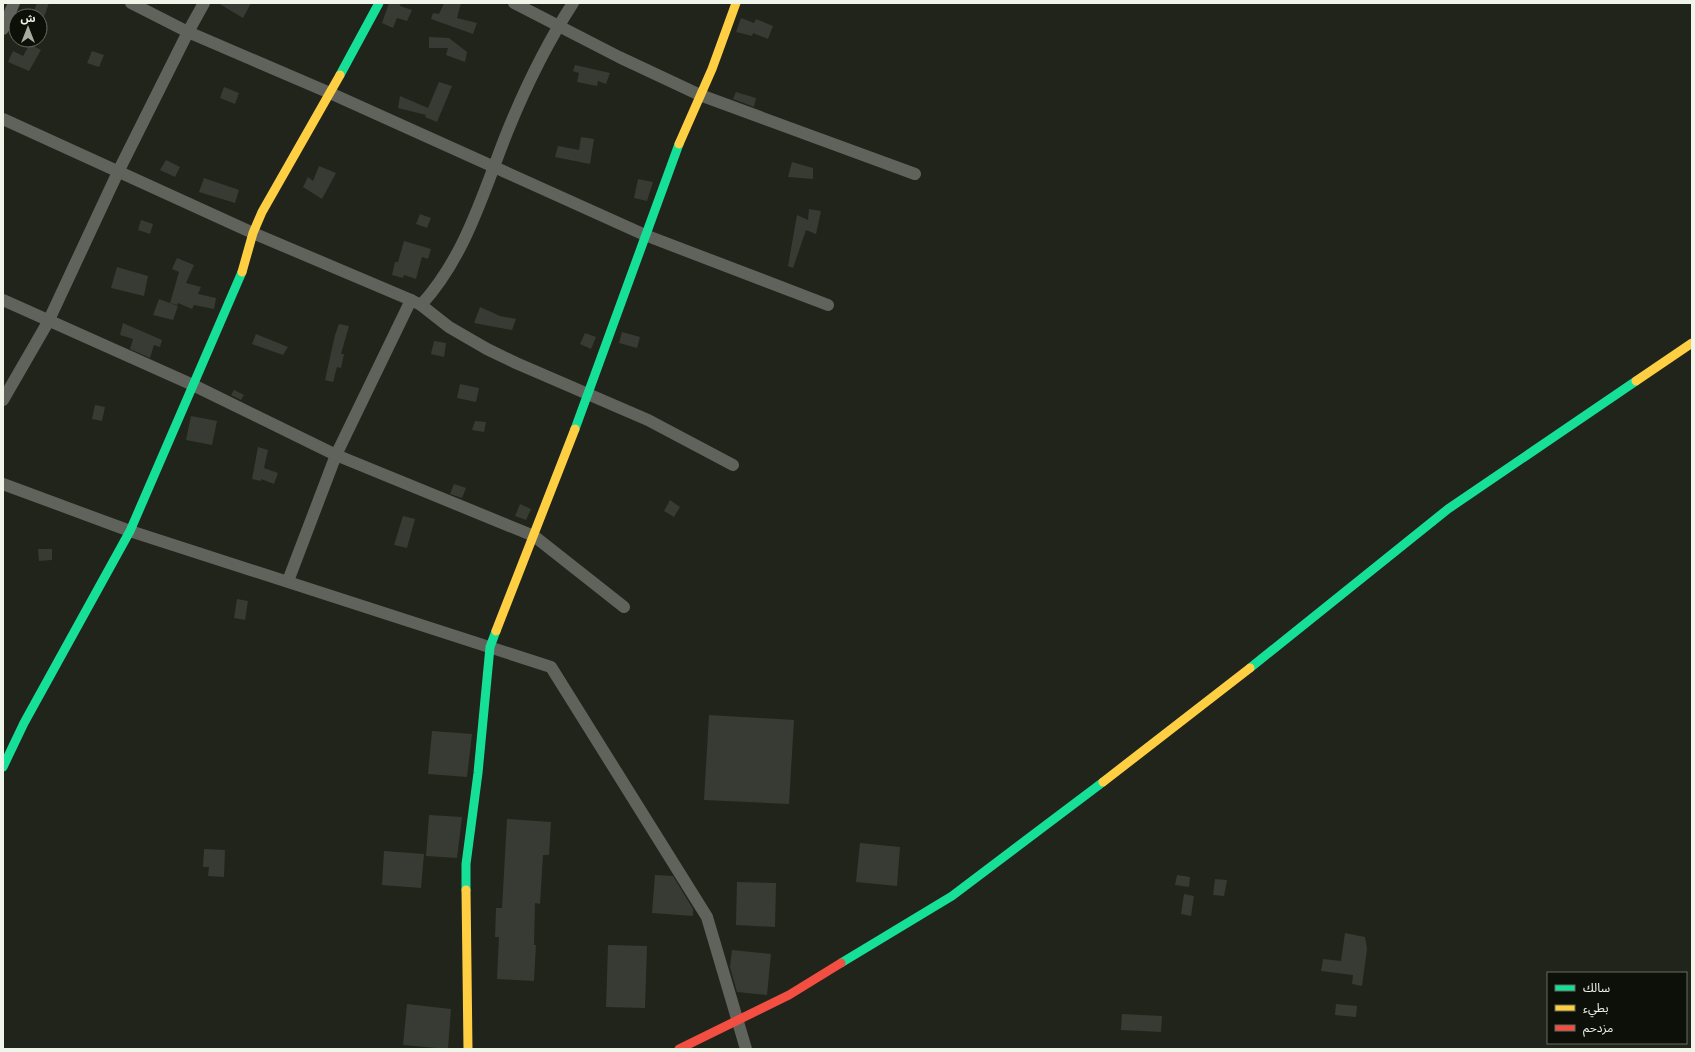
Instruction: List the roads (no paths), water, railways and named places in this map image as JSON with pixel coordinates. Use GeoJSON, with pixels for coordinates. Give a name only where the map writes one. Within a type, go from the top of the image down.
{"type":"FeatureCollection","features":[{"type":"Feature","properties":{"kind":"street"},"geometry":{"type":"LineString","coordinates":[[3,29],[14,3]]}},
{"type":"Feature","properties":{"kind":"street"},"geometry":{"type":"LineString","coordinates":[[131,3],[188,32],[645,235],[828,305]]}},
{"type":"Feature","properties":{"kind":"street"},"geometry":{"type":"LineString","coordinates":[[3,400],[48,322],[118,172],[204,3]]}},
{"type":"Feature","properties":{"kind":"street"},"geometry":{"type":"LineString","coordinates":[[3,768],[24,723],[64,647],[130,531],[243,271],[262,212],[330,94],[379,3]]}},
{"type":"Feature","properties":{"kind":"street"},"geometry":{"type":"LineString","coordinates":[[514,3],[619,57],[700,95],[915,174]]}},
{"type":"Feature","properties":{"kind":"street"},"geometry":{"type":"LineString","coordinates":[[288,581],[336,455],[416,303],[435,290],[448,270],[472,221],[522,98],[558,26],[573,3]]}},
{"type":"Feature","properties":{"kind":"street"},"geometry":{"type":"LineString","coordinates":[[468,1049],[466,864],[478,772],[490,647],[589,394],[645,235],[685,128],[712,69],[736,3]]}},
{"type":"Feature","properties":{"kind":"street"},"geometry":{"type":"LineString","coordinates":[[3,119],[254,233],[416,303],[450,327],[487,349],[660,426],[733,465]]}},
{"type":"Feature","properties":{"kind":"street"},"geometry":{"type":"LineString","coordinates":[[3,300],[48,322],[193,385],[336,455],[534,536],[624,607]]}},
{"type":"Feature","properties":{"kind":"street"},"geometry":{"type":"LineString","coordinates":[[678,1049],[789,995],[952,896],[1189,717],[1448,509],[1692,343]]}},
{"type":"Feature","properties":{"kind":"street"},"geometry":{"type":"LineString","coordinates":[[3,484],[130,531],[551,667],[707,917],[746,1049]]}}]}
